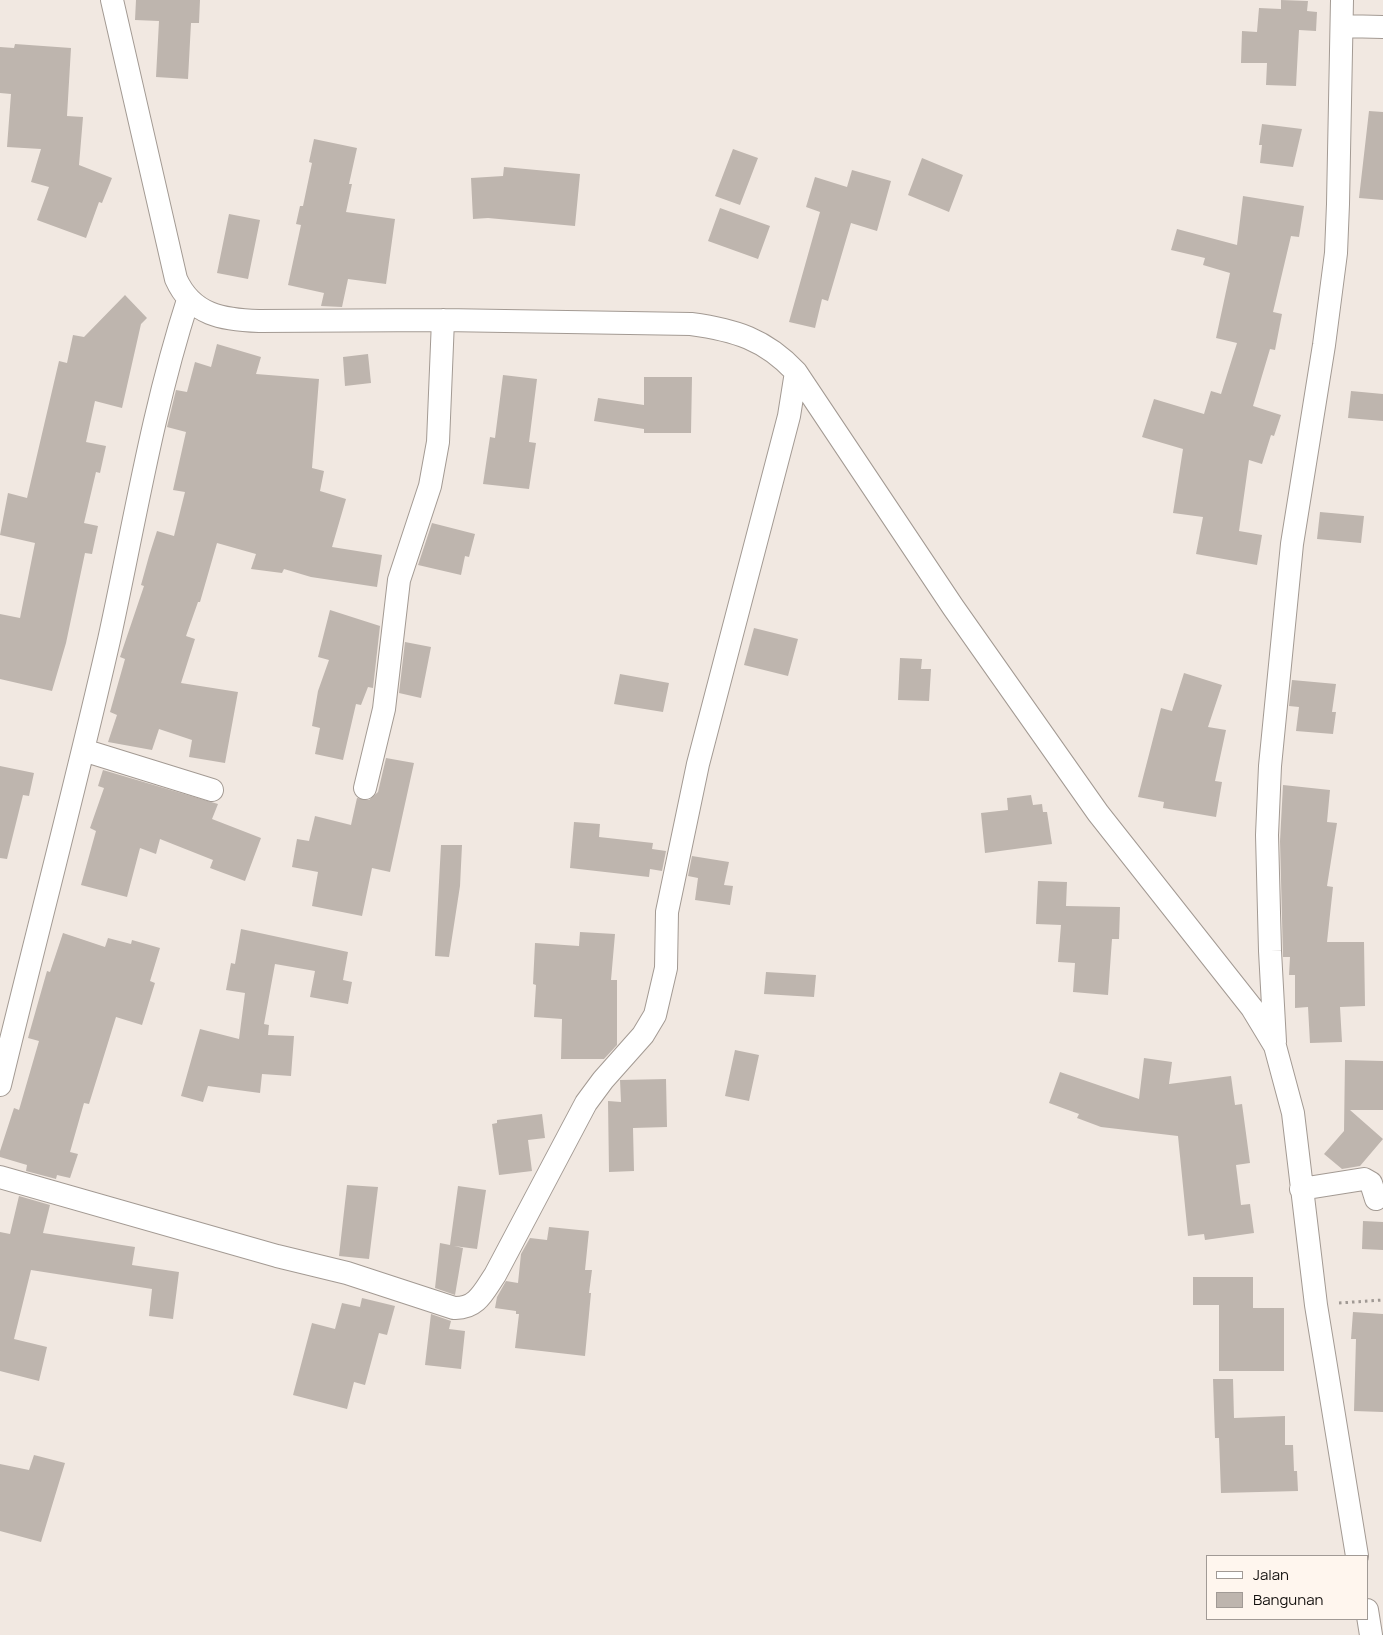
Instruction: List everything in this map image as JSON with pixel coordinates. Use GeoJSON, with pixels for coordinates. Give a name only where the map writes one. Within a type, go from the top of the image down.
{"type":"FeatureCollection","features":[{"type":"Feature","properties":{"kind":"street"},"geometry":{"type":"LineString","coordinates":[[112,0],[176,279],[188,300],[199,309],[235,320],[442,320],[691,324],[742,334],[771,349],[796,372],[952,607],[1098,813],[1252,1008],[1276,1046]]}},
{"type":"Feature","properties":{"kind":"street"},"geometry":{"type":"LineString","coordinates":[[1342,0],[1336,253],[1324,345],[1292,544],[1270,766],[1268,854],[1270,951],[1276,1046],[1293,1113],[1316,1305],[1357,1555]]}},
{"type":"Feature","properties":{"kind":"street"},"geometry":{"type":"LineString","coordinates":[[1342,26],[1383,28]]}},
{"type":"Feature","properties":{"kind":"street"},"geometry":{"type":"LineString","coordinates":[[0,1085],[83,750],[169,359],[188,300]]}},
{"type":"Feature","properties":{"kind":"street"},"geometry":{"type":"LineString","coordinates":[[365,788],[384,709],[400,580],[430,486],[438,442],[442,320]]}},
{"type":"Feature","properties":{"kind":"street"},"geometry":{"type":"LineString","coordinates":[[0,1177],[277,1256],[347,1273],[454,1308],[465,1308],[473,1305],[481,1297],[495,1275],[586,1103],[603,1080],[643,1035],[655,1015],[666,968],[667,912],[698,764],[789,416],[796,372]]}},
{"type":"Feature","properties":{"kind":"street"},"geometry":{"type":"LineString","coordinates":[[83,750],[212,790]]}},
{"type":"Feature","properties":{"kind":"street"},"geometry":{"type":"LineString","coordinates":[[1301,1189],[1364,1179],[1371,1183],[1376,1199]]}},
{"type":"Feature","properties":{"kind":"street"},"geometry":{"type":"LineString","coordinates":[[1368,1616],[1371,1635]]}},
{"type":"Feature","properties":{"kind":"path"},"geometry":{"type":"LineString","coordinates":[[1316,1305],[1383,1300]]}},
{"type":"Feature","properties":{"kind":"building"},"geometry":{"type":"Polygon","coordinates":[[[136,0],[200,0],[199,23],[191,23],[188,79],[156,77],[159,21],[135,20],[136,0]]]}},
{"type":"Feature","properties":{"kind":"building"},"geometry":{"type":"Polygon","coordinates":[[[1281,0],[1308,1],[1307,11],[1317,12],[1316,31],[1299,30],[1296,86],[1266,85],[1267,63],[1241,63],[1242,31],[1257,32],[1259,8],[1281,9],[1281,0]]]}},
{"type":"Feature","properties":{"kind":"building"},"geometry":{"type":"Polygon","coordinates":[[[15,44],[71,48],[67,116],[83,117],[79,165],[112,178],[102,203],[99,202],[86,238],[37,220],[49,187],[31,182],[41,149],[7,147],[11,94],[0,93],[0,47],[14,48],[15,44]]]}},
{"type":"Feature","properties":{"kind":"building"},"geometry":{"type":"Polygon","coordinates":[[[1369,111],[1383,112],[1383,200],[1359,198],[1369,111]]]}},
{"type":"Feature","properties":{"kind":"building"},"geometry":{"type":"Polygon","coordinates":[[[1262,124],[1302,129],[1293,167],[1260,163],[1262,145],[1259,145],[1262,124]]]}},
{"type":"Feature","properties":{"kind":"building"},"geometry":{"type":"Polygon","coordinates":[[[314,139],[357,148],[349,184],[352,184],[346,212],[395,219],[386,284],[348,279],[342,307],[321,306],[324,293],[288,285],[301,225],[296,224],[300,206],[303,206],[312,163],[309,162],[314,139]]]}},
{"type":"Feature","properties":{"kind":"building"},"geometry":{"type":"Polygon","coordinates":[[[733,149],[758,158],[740,205],[715,196],[733,149]]]}},
{"type":"Feature","properties":{"kind":"building"},"geometry":{"type":"Polygon","coordinates":[[[922,158],[963,175],[949,212],[908,195],[922,158]]]}},
{"type":"Feature","properties":{"kind":"building"},"geometry":{"type":"Polygon","coordinates":[[[504,167],[580,174],[575,226],[488,218],[473,219],[471,178],[503,176],[504,167]]]}},
{"type":"Feature","properties":{"kind":"building"},"geometry":{"type":"Polygon","coordinates":[[[852,170],[891,181],[877,231],[851,223],[828,301],[822,299],[815,328],[789,322],[820,212],[806,207],[815,177],[847,187],[852,170]]]}},
{"type":"Feature","properties":{"kind":"building"},"geometry":{"type":"Polygon","coordinates":[[[1243,196],[1304,206],[1299,237],[1291,236],[1273,312],[1282,314],[1275,350],[1270,349],[1253,406],[1281,415],[1274,436],[1271,435],[1262,464],[1249,460],[1239,531],[1262,535],[1257,565],[1196,554],[1203,517],[1173,513],[1183,449],[1142,437],[1154,399],[1204,414],[1211,391],[1221,394],[1237,343],[1216,338],[1230,273],[1203,265],[1205,258],[1171,250],[1177,229],[1237,245],[1243,196]]]}},
{"type":"Feature","properties":{"kind":"building"},"geometry":{"type":"Polygon","coordinates":[[[720,208],[770,226],[758,259],[708,241],[720,208]]]}},
{"type":"Feature","properties":{"kind":"building"},"geometry":{"type":"Polygon","coordinates":[[[229,214],[260,220],[248,279],[217,273],[229,214]]]}},
{"type":"Feature","properties":{"kind":"building"},"geometry":{"type":"Polygon","coordinates":[[[125,295],[147,318],[141,324],[122,408],[95,401],[86,442],[106,446],[100,473],[96,472],[84,523],[98,526],[92,554],[85,553],[66,643],[52,691],[0,679],[0,614],[20,618],[35,543],[0,535],[8,493],[27,498],[59,361],[67,363],[73,335],[84,337],[125,295]]]}},
{"type":"Feature","properties":{"kind":"building"},"geometry":{"type":"Polygon","coordinates":[[[217,344],[261,357],[256,374],[319,379],[312,468],[324,471],[320,491],[346,499],[332,547],[382,555],[377,587],[311,577],[284,569],[282,573],[251,569],[256,554],[217,543],[200,602],[198,602],[186,636],[195,639],[181,683],[238,692],[225,763],[189,757],[192,740],[159,729],[152,750],[108,742],[117,715],[110,712],[125,659],[120,657],[144,586],[141,585],[149,556],[157,531],[174,536],[185,492],[173,490],[186,432],[167,427],[176,390],[187,392],[195,362],[211,367],[217,344]]]}},
{"type":"Feature","properties":{"kind":"building"},"geometry":{"type":"Polygon","coordinates":[[[368,354],[371,383],[345,386],[343,357],[368,354]]]}},
{"type":"Feature","properties":{"kind":"building"},"geometry":{"type":"Polygon","coordinates":[[[503,375],[537,379],[529,442],[536,443],[529,489],[483,484],[490,437],[495,438],[503,375]]]}},
{"type":"Feature","properties":{"kind":"building"},"geometry":{"type":"Polygon","coordinates":[[[644,377],[692,377],[691,433],[644,433],[644,429],[594,421],[598,398],[644,405],[644,377]]]}},
{"type":"Feature","properties":{"kind":"building"},"geometry":{"type":"Polygon","coordinates":[[[1351,391],[1383,394],[1383,421],[1348,418],[1351,391]]]}},
{"type":"Feature","properties":{"kind":"building"},"geometry":{"type":"Polygon","coordinates":[[[1320,512],[1364,516],[1361,543],[1317,539],[1320,512]]]}},
{"type":"Feature","properties":{"kind":"building"},"geometry":{"type":"Polygon","coordinates":[[[432,523],[475,534],[469,557],[465,556],[461,575],[418,565],[432,523]]]}},
{"type":"Feature","properties":{"kind":"building"},"geometry":{"type":"Polygon","coordinates":[[[330,610],[380,626],[373,688],[368,687],[361,705],[356,704],[343,760],[315,754],[320,728],[312,726],[318,691],[329,660],[318,657],[330,610]]]}},
{"type":"Feature","properties":{"kind":"building"},"geometry":{"type":"Polygon","coordinates":[[[754,628],[798,639],[788,676],[744,665],[754,628]]]}},
{"type":"Feature","properties":{"kind":"building"},"geometry":{"type":"Polygon","coordinates":[[[405,642],[431,647],[421,698],[399,693],[405,642]]]}},
{"type":"Feature","properties":{"kind":"building"},"geometry":{"type":"Polygon","coordinates":[[[900,658],[922,659],[921,669],[931,669],[929,701],[898,700],[900,658]]]}},
{"type":"Feature","properties":{"kind":"building"},"geometry":{"type":"Polygon","coordinates":[[[1184,673],[1222,685],[1208,727],[1226,730],[1215,781],[1222,782],[1216,817],[1163,808],[1164,802],[1138,797],[1161,708],[1172,711],[1184,673]]]}},
{"type":"Feature","properties":{"kind":"building"},"geometry":{"type":"Polygon","coordinates":[[[620,674],[669,683],[663,712],[614,704],[620,674]]]}},
{"type":"Feature","properties":{"kind":"building"},"geometry":{"type":"Polygon","coordinates":[[[1292,680],[1336,684],[1332,712],[1336,712],[1333,734],[1296,731],[1299,707],[1289,706],[1292,680]]]}},
{"type":"Feature","properties":{"kind":"building"},"geometry":{"type":"Polygon","coordinates":[[[386,758],[414,763],[390,872],[372,868],[362,916],[312,906],[318,872],[292,867],[297,839],[309,841],[315,816],[351,825],[357,798],[369,800],[378,792],[386,758]]]}},
{"type":"Feature","properties":{"kind":"building"},"geometry":{"type":"Polygon","coordinates":[[[0,766],[34,773],[29,796],[23,795],[7,859],[0,858],[0,766]]]}},
{"type":"Feature","properties":{"kind":"building"},"geometry":{"type":"Polygon","coordinates":[[[103,770],[218,804],[212,819],[261,838],[245,881],[210,868],[213,860],[160,839],[156,854],[140,848],[127,897],[81,885],[96,831],[90,828],[104,788],[98,786],[103,770]]]}},
{"type":"Feature","properties":{"kind":"building"},"geometry":{"type":"Polygon","coordinates":[[[1283,785],[1330,790],[1327,822],[1337,823],[1327,886],[1333,887],[1327,942],[1364,942],[1365,1006],[1340,1007],[1342,1042],[1310,1043],[1308,1007],[1295,1008],[1295,975],[1289,975],[1290,957],[1283,957],[1280,841],[1283,785]]]}},
{"type":"Feature","properties":{"kind":"building"},"geometry":{"type":"Polygon","coordinates":[[[1031,795],[1033,805],[1042,804],[1043,812],[1047,812],[1052,844],[985,853],[981,813],[1008,810],[1007,798],[1031,795]]]}},
{"type":"Feature","properties":{"kind":"building"},"geometry":{"type":"Polygon","coordinates":[[[574,822],[600,824],[599,837],[653,843],[652,849],[666,851],[662,871],[650,869],[649,877],[570,868],[574,822]]]}},
{"type":"Feature","properties":{"kind":"building"},"geometry":{"type":"Polygon","coordinates":[[[441,845],[462,845],[460,886],[449,957],[435,956],[441,845]]]}},
{"type":"Feature","properties":{"kind":"building"},"geometry":{"type":"Polygon","coordinates":[[[692,856],[729,862],[724,885],[733,886],[730,905],[695,900],[698,878],[688,876],[692,856]]]}},
{"type":"Feature","properties":{"kind":"building"},"geometry":{"type":"Polygon","coordinates":[[[1038,881],[1067,882],[1066,906],[1120,907],[1119,939],[1112,939],[1108,995],[1073,992],[1075,963],[1058,962],[1061,925],[1036,924],[1038,881]]]}},
{"type":"Feature","properties":{"kind":"building"},"geometry":{"type":"Polygon","coordinates":[[[241,929],[348,952],[343,980],[352,982],[348,1004],[310,997],[315,971],[275,964],[264,1024],[269,1025],[268,1035],[294,1036],[291,1076],[262,1074],[260,1093],[208,1086],[203,1102],[181,1096],[200,1029],[239,1039],[245,993],[226,990],[231,963],[235,964],[241,929]]]}},
{"type":"Feature","properties":{"kind":"building"},"geometry":{"type":"Polygon","coordinates":[[[580,932],[615,934],[611,980],[617,980],[617,1045],[604,1059],[561,1059],[562,1019],[534,1017],[536,985],[533,984],[535,943],[579,946],[580,932]]]}},
{"type":"Feature","properties":{"kind":"building"},"geometry":{"type":"Polygon","coordinates":[[[63,933],[105,947],[108,938],[131,944],[132,940],[160,948],[150,981],[155,983],[142,1025],[116,1017],[89,1104],[84,1103],[70,1152],[78,1154],[70,1178],[57,1175],[56,1179],[26,1171],[27,1165],[0,1157],[0,1151],[14,1108],[19,1110],[39,1041],[28,1038],[47,971],[50,972],[63,933]]]}},
{"type":"Feature","properties":{"kind":"building"},"geometry":{"type":"Polygon","coordinates":[[[766,972],[816,975],[814,997],[764,994],[766,972]]]}},
{"type":"Feature","properties":{"kind":"building"},"geometry":{"type":"Polygon","coordinates":[[[735,1050],[759,1055],[749,1101],[725,1096],[735,1050]]]}},
{"type":"Feature","properties":{"kind":"building"},"geometry":{"type":"Polygon","coordinates":[[[1144,1058],[1172,1062],[1169,1084],[1231,1076],[1235,1105],[1242,1104],[1250,1163],[1236,1165],[1241,1205],[1250,1204],[1254,1233],[1205,1240],[1204,1234],[1188,1236],[1178,1136],[1101,1127],[1077,1118],[1079,1114],[1049,1103],[1060,1072],[1139,1099],[1144,1058]]]}},
{"type":"Feature","properties":{"kind":"building"},"geometry":{"type":"Polygon","coordinates":[[[1345,1060],[1383,1061],[1383,1110],[1350,1110],[1383,1139],[1360,1166],[1342,1169],[1324,1154],[1344,1131],[1345,1060]]]}},
{"type":"Feature","properties":{"kind":"building"},"geometry":{"type":"Polygon","coordinates":[[[666,1079],[667,1127],[633,1128],[634,1171],[609,1172],[608,1101],[621,1102],[620,1080],[666,1079]]]}},
{"type":"Feature","properties":{"kind":"building"},"geometry":{"type":"Polygon","coordinates":[[[542,1114],[545,1138],[528,1140],[532,1171],[499,1175],[492,1124],[497,1123],[497,1120],[542,1114]]]}},
{"type":"Feature","properties":{"kind":"building"},"geometry":{"type":"Polygon","coordinates":[[[347,1185],[378,1187],[369,1259],[339,1256],[347,1185]]]}},
{"type":"Feature","properties":{"kind":"building"},"geometry":{"type":"Polygon","coordinates":[[[458,1186],[486,1190],[477,1249],[454,1246],[463,1248],[455,1295],[435,1288],[440,1243],[450,1245],[458,1186]]]}},
{"type":"Feature","properties":{"kind":"building"},"geometry":{"type":"Polygon","coordinates":[[[19,1196],[50,1205],[43,1233],[135,1247],[132,1265],[179,1272],[173,1319],[149,1316],[152,1289],[31,1270],[14,1339],[47,1347],[39,1381],[0,1371],[0,1232],[10,1234],[19,1196]]]}},
{"type":"Feature","properties":{"kind":"building"},"geometry":{"type":"Polygon","coordinates":[[[1363,1221],[1383,1222],[1383,1250],[1362,1249],[1363,1221]]]}},
{"type":"Feature","properties":{"kind":"building"},"geometry":{"type":"Polygon","coordinates":[[[549,1227],[589,1231],[585,1270],[592,1270],[585,1356],[515,1348],[519,1314],[516,1314],[516,1311],[495,1308],[497,1297],[506,1281],[518,1283],[521,1254],[530,1238],[547,1240],[549,1227]]]}},
{"type":"Feature","properties":{"kind":"building"},"geometry":{"type":"Polygon","coordinates":[[[1193,1277],[1253,1277],[1253,1308],[1284,1308],[1284,1371],[1219,1371],[1219,1305],[1193,1305],[1193,1277]]]}},
{"type":"Feature","properties":{"kind":"building"},"geometry":{"type":"Polygon","coordinates":[[[362,1298],[395,1306],[387,1335],[379,1333],[365,1385],[354,1382],[347,1409],[293,1395],[312,1323],[335,1329],[342,1303],[360,1307],[362,1298]]]}},
{"type":"Feature","properties":{"kind":"building"},"geometry":{"type":"Polygon","coordinates":[[[1353,1312],[1383,1314],[1383,1412],[1354,1411],[1356,1339],[1351,1339],[1353,1312]]]}},
{"type":"Feature","properties":{"kind":"building"},"geometry":{"type":"Polygon","coordinates":[[[431,1314],[451,1321],[449,1329],[465,1331],[461,1369],[425,1365],[431,1314]]]}},
{"type":"Feature","properties":{"kind":"building"},"geometry":{"type":"Polygon","coordinates":[[[1213,1379],[1233,1379],[1234,1418],[1285,1416],[1285,1445],[1293,1445],[1294,1471],[1297,1471],[1298,1491],[1221,1493],[1219,1438],[1215,1438],[1213,1379]]]}},
{"type":"Feature","properties":{"kind":"building"},"geometry":{"type":"Polygon","coordinates":[[[34,1455],[65,1463],[41,1542],[0,1531],[0,1464],[29,1470],[34,1455]]]}}]}
